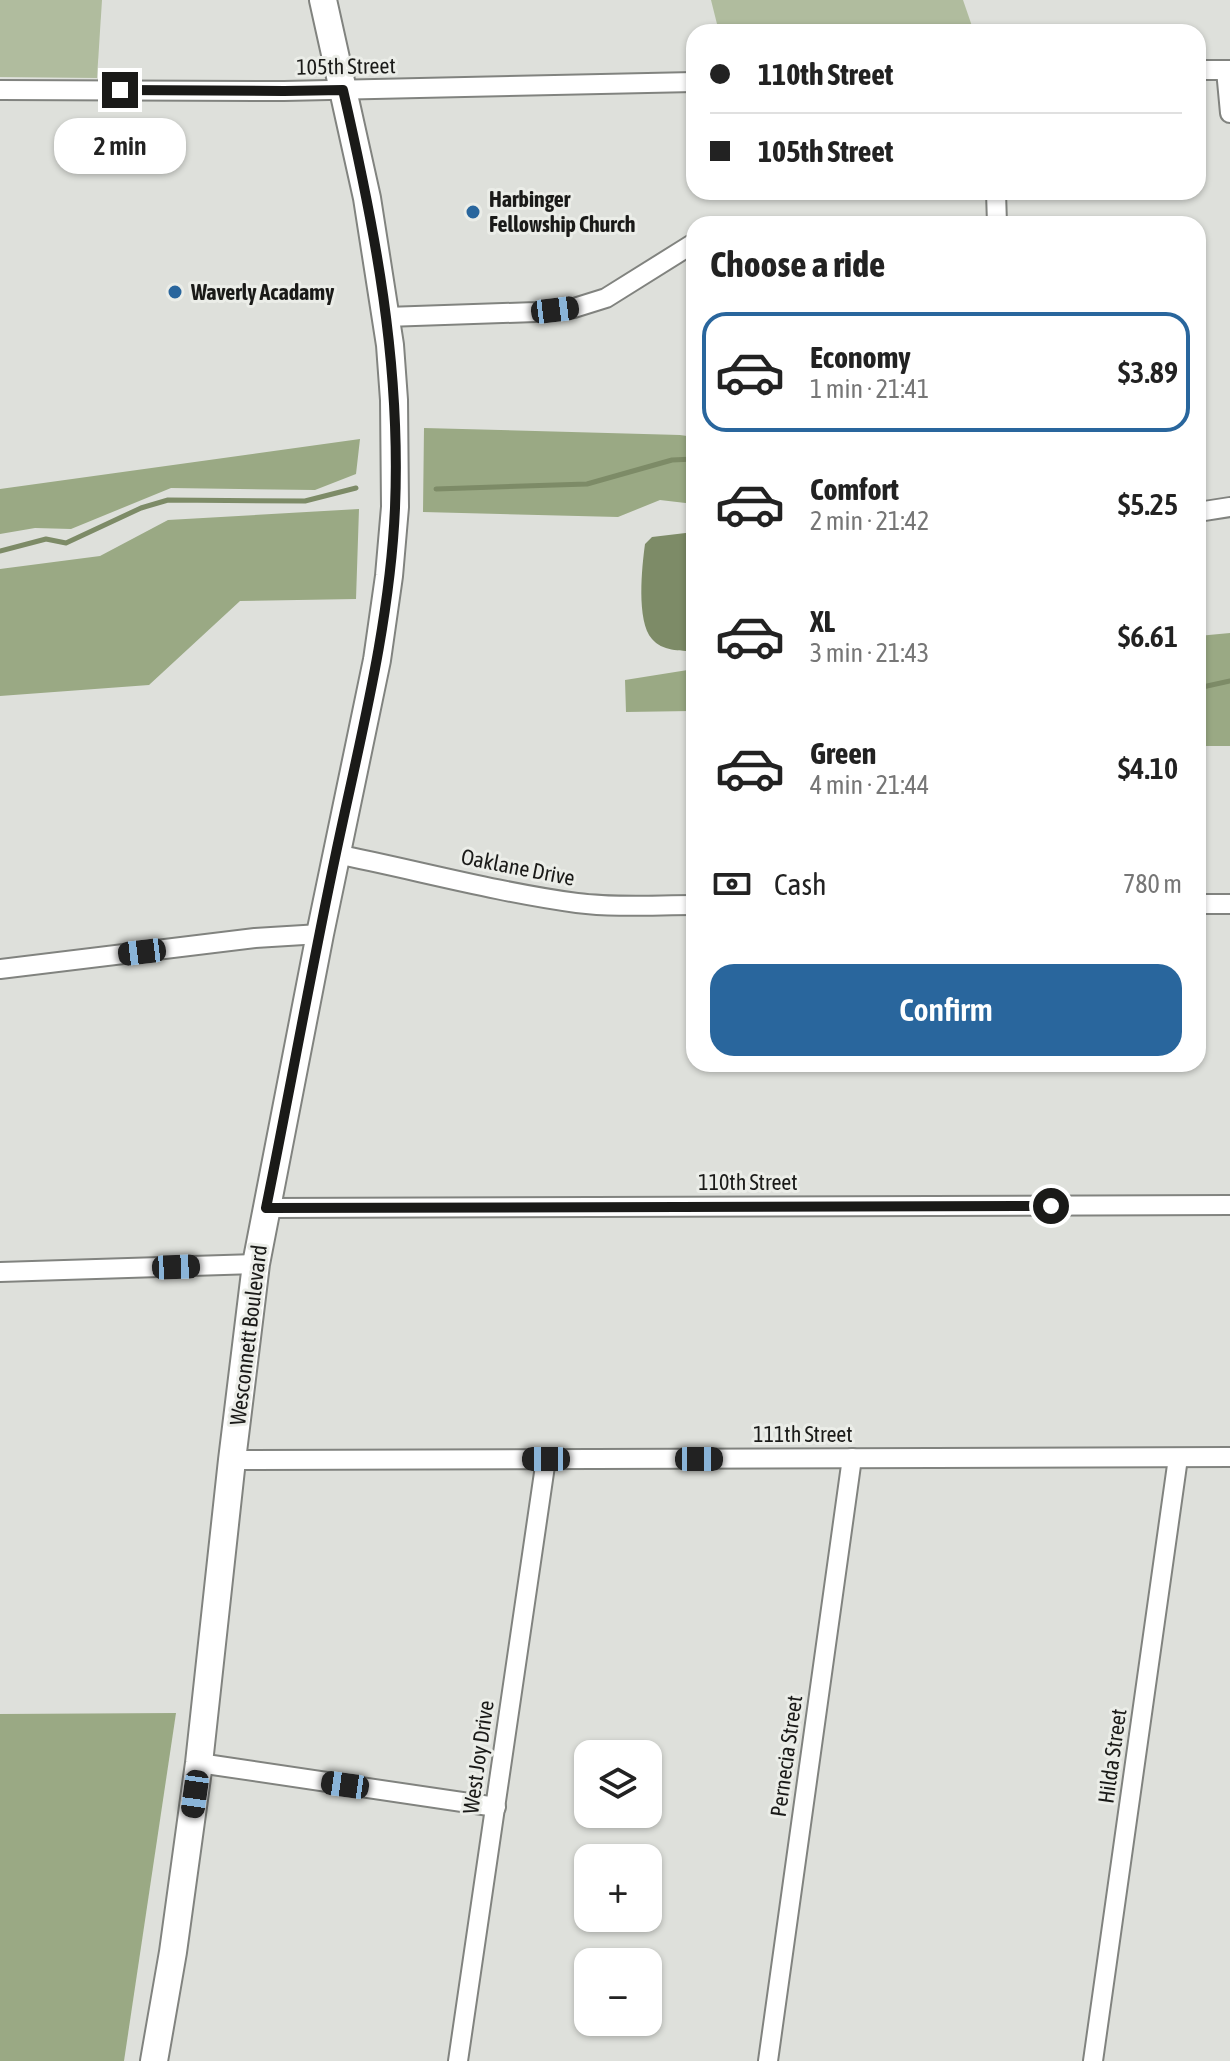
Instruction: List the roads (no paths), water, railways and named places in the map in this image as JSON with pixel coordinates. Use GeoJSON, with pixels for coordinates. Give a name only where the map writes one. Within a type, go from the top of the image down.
{"type":"FeatureCollection","features":[{"type":"Feature","properties":{"kind":"street","name":"Wesconnett Boulevard"},"geometry":{"type":"LineString","coordinates":[[154,2061],[173,1952],[199,1763],[256,1264],[377,660],[395,507],[390,345],[367,198],[323,0]]}},
{"type":"Feature","properties":{"kind":"street"},"geometry":{"type":"LineString","coordinates":[[1206,70],[1228,70],[1230,113]]}},
{"type":"Feature","properties":{"kind":"street","name":"105th Street"},"geometry":{"type":"LineString","coordinates":[[0,90],[284,91],[686,82]]}},
{"type":"Feature","properties":{"kind":"street"},"geometry":{"type":"LineString","coordinates":[[386,317],[574,308],[606,298],[686,248]]}},
{"type":"Feature","properties":{"kind":"street"},"geometry":{"type":"LineString","coordinates":[[1206,511],[1230,507]]}},
{"type":"Feature","properties":{"kind":"street","name":"Oaklane Drive"},"geometry":{"type":"LineString","coordinates":[[336,854],[580,903],[686,905]]}},
{"type":"Feature","properties":{"kind":"street"},"geometry":{"type":"LineString","coordinates":[[1206,904],[1230,904]]}},
{"type":"Feature","properties":{"kind":"street"},"geometry":{"type":"LineString","coordinates":[[0,969],[255,938],[320,934]]}},
{"type":"Feature","properties":{"kind":"street","name":"110th Street"},"geometry":{"type":"LineString","coordinates":[[266,1208],[1230,1205]]}},
{"type":"Feature","properties":{"kind":"street"},"geometry":{"type":"LineString","coordinates":[[0,1272],[256,1264]]}},
{"type":"Feature","properties":{"kind":"street","name":"111th Street"},"geometry":{"type":"LineString","coordinates":[[232,1460],[1230,1457]]}},
{"type":"Feature","properties":{"kind":"street","name":"Pernecia Street"},"geometry":{"type":"LineString","coordinates":[[768,2061],[852,1458]]}},
{"type":"Feature","properties":{"kind":"street","name":"Hilda Street"},"geometry":{"type":"LineString","coordinates":[[1093,2061],[1178,1458]]}},
{"type":"Feature","properties":{"kind":"street","name":"West Joy Drive"},"geometry":{"type":"LineString","coordinates":[[458,2061],[546,1459]]}},
{"type":"Feature","properties":{"kind":"street"},"geometry":{"type":"LineString","coordinates":[[199,1763],[496,1807]]}},
{"type":"Feature","properties":{"kind":"waterway"},"geometry":{"type":"LineString","coordinates":[[436,489],[587,484],[672,460],[686,459]]}},
{"type":"Feature","properties":{"kind":"waterway"},"geometry":{"type":"LineString","coordinates":[[0,551],[46,539],[66,543],[141,508],[168,500],[305,501],[356,488]]}},
{"type":"Feature","properties":{"kind":"waterway"},"geometry":{"type":"LineString","coordinates":[[1206,686],[1230,681]]}},
{"type":"Feature","properties":{"kind":"place","name":"Harbinger Fellowship Church"},"geometry":{"type":"Point","coordinates":[473,212]}},
{"type":"Feature","properties":{"kind":"place","name":"Waverly Acadamy"},"geometry":{"type":"Point","coordinates":[175,292]}}]}
